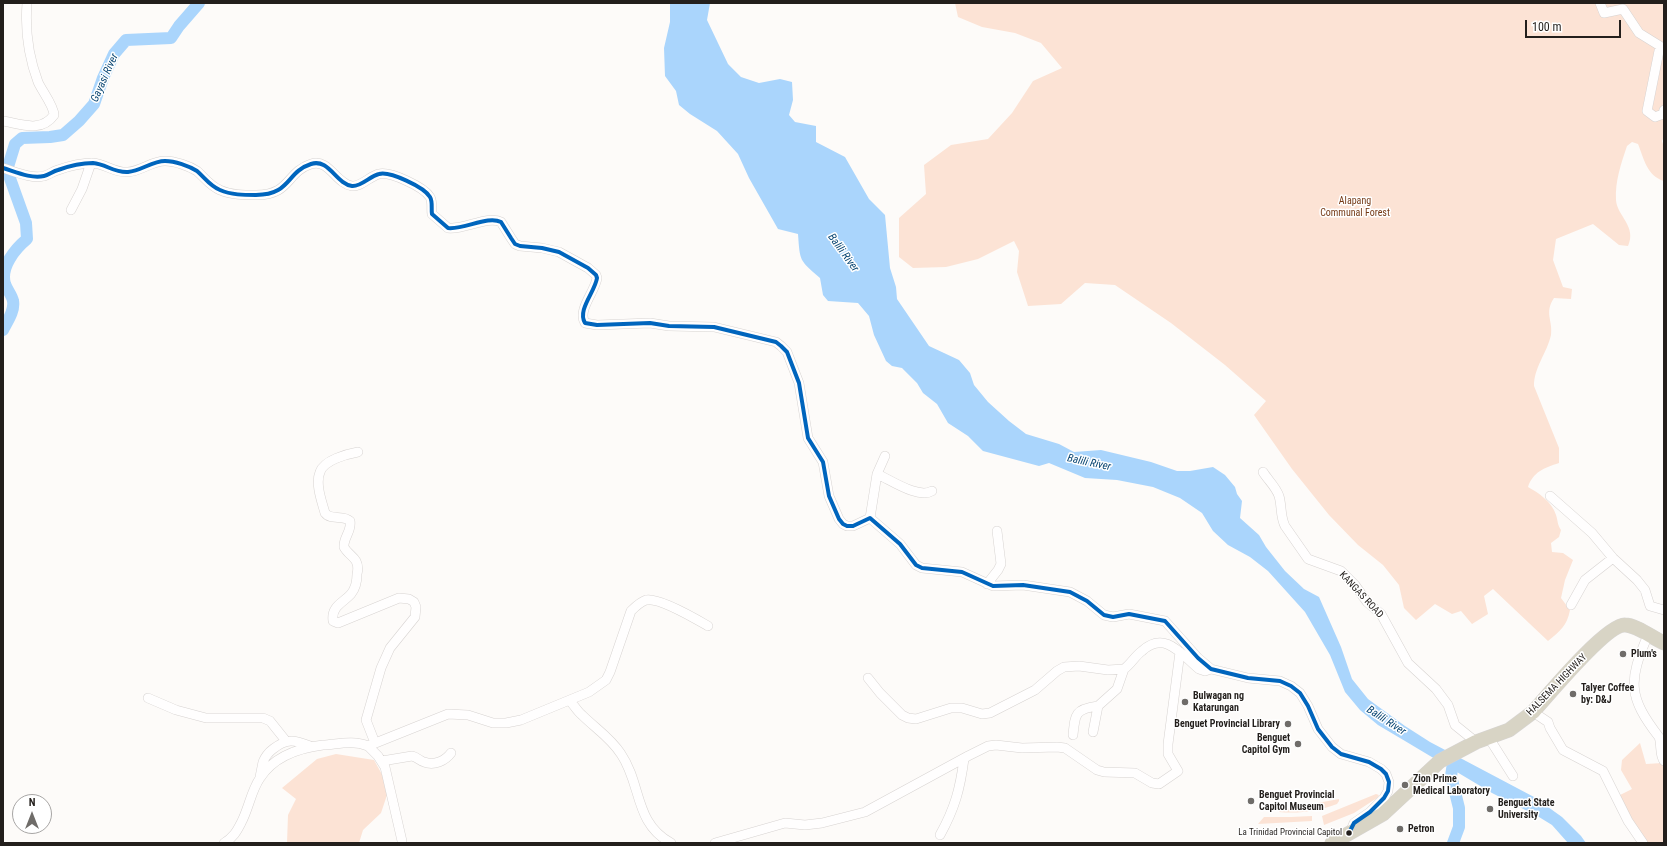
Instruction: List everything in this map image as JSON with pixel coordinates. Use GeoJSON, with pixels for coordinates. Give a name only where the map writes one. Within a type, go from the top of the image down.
{"type":"FeatureCollection","features":[{"type":"Feature","properties":{"kind":"highway","name":"HALSEMA HIGHWAY"},"geometry":{"type":"LineString","coordinates":[[1332,843],[1383,814],[1402,798],[1440,761],[1482,740],[1509,730],[1533,712],[1603,636],[1618,626],[1634,626],[1664,643]]}},
{"type":"Feature","properties":{"kind":"street"},"geometry":{"type":"LineString","coordinates":[[3,121],[36,127],[44,124],[54,115],[52,106],[47,100],[42,89],[34,66],[27,25],[27,3]]}},
{"type":"Feature","properties":{"kind":"street"},"geometry":{"type":"LineString","coordinates":[[1600,3],[1604,13],[1623,9],[1639,33],[1660,46],[1648,111],[1655,117],[1663,114],[1664,110]]}},
{"type":"Feature","properties":{"kind":"street"},"geometry":{"type":"LineString","coordinates":[[3,168],[24,175],[45,176],[71,166],[99,164],[116,171],[128,172],[140,170],[155,163],[165,161],[173,162],[194,170],[208,183],[220,190],[240,195],[272,194],[279,191],[297,172],[313,163],[320,163],[325,166],[345,183],[351,186],[358,185],[378,174],[390,174],[414,184],[428,194],[431,199],[432,214],[448,228],[463,228],[488,221],[498,220],[501,222],[515,244],[553,250],[593,271],[597,278],[583,313],[582,319],[585,323],[597,325],[650,323],[669,326],[714,327],[776,342],[786,352],[799,382],[808,438],[823,462],[830,496],[839,519],[843,524],[852,526],[870,518]]}},
{"type":"Feature","properties":{"kind":"street"},"geometry":{"type":"LineString","coordinates":[[71,210],[82,189],[91,164]]}},
{"type":"Feature","properties":{"kind":"street"},"geometry":{"type":"LineString","coordinates":[[358,452],[344,454],[333,460],[320,472],[320,488],[325,513],[331,517],[345,518],[350,521],[344,547],[356,562],[358,569],[357,581],[354,589],[351,594],[334,609],[332,615],[333,621],[338,623],[399,598],[409,599],[414,602],[416,606],[415,617],[390,648],[381,668],[366,720],[372,745],[382,761],[386,773],[402,841]]}},
{"type":"Feature","properties":{"kind":"street"},"geometry":{"type":"LineString","coordinates":[[870,518],[877,474],[885,456]]}},
{"type":"Feature","properties":{"kind":"street","name":"KANGAS ROAD"},"geometry":{"type":"LineString","coordinates":[[1263,472],[1276,488],[1281,516],[1285,526],[1308,559],[1335,568],[1345,575],[1362,597],[1381,614],[1408,664],[1436,689],[1448,705],[1455,725],[1458,729],[1482,740]]}},
{"type":"Feature","properties":{"kind":"street"},"geometry":{"type":"LineString","coordinates":[[877,474],[920,493],[928,493],[932,490]]}},
{"type":"Feature","properties":{"kind":"street"},"geometry":{"type":"LineString","coordinates":[[1550,496],[1592,533],[1613,558],[1637,580],[1645,590],[1650,606],[1664,610]]}},
{"type":"Feature","properties":{"kind":"street"},"geometry":{"type":"LineString","coordinates":[[870,518],[900,544],[916,565],[930,570],[962,572],[973,576],[986,584],[1001,587],[1023,585],[1065,591],[1076,594],[1104,615],[1113,617],[1129,614],[1138,617],[1165,621],[1198,658],[1211,669],[1248,678],[1280,681],[1291,686],[1300,693],[1308,706],[1318,729],[1332,747],[1341,754],[1369,762],[1381,769],[1386,774],[1389,782],[1388,791],[1384,798],[1370,812],[1354,823],[1349,833]]}},
{"type":"Feature","properties":{"kind":"street"},"geometry":{"type":"LineString","coordinates":[[986,584],[1001,564],[997,531]]}},
{"type":"Feature","properties":{"kind":"street"},"geometry":{"type":"LineString","coordinates":[[1571,605],[1585,580],[1613,558]]}},
{"type":"Feature","properties":{"kind":"street"},"geometry":{"type":"LineString","coordinates":[[260,777],[278,760],[294,751],[343,742],[372,745],[448,714],[468,715],[493,723],[506,723],[521,720],[570,701],[589,692],[606,680],[631,611],[646,600],[654,600],[664,603],[708,626]]}},
{"type":"Feature","properties":{"kind":"street"},"geometry":{"type":"LineString","coordinates":[[1648,635],[1636,671],[1634,692],[1639,708],[1659,737],[1661,757],[1664,761]]}},
{"type":"Feature","properties":{"kind":"street"},"geometry":{"type":"LineString","coordinates":[[1073,735],[1075,719],[1081,709],[1098,706],[1117,689],[1124,669],[1141,651],[1155,642],[1169,644],[1199,669],[1205,671],[1211,669]]}},
{"type":"Feature","properties":{"kind":"street"},"geometry":{"type":"LineString","coordinates":[[715,843],[785,823],[822,823],[865,812],[988,746],[996,745],[1022,748],[1056,747],[1070,750],[1097,770],[1104,772],[1134,773],[1155,784],[1163,782],[1178,771],[1168,754],[1168,744],[1180,652]]}},
{"type":"Feature","properties":{"kind":"street"},"geometry":{"type":"LineString","coordinates":[[868,678],[880,693],[902,715],[908,718],[916,719],[951,708],[962,708],[982,714],[990,713],[1035,690],[1057,671],[1064,667],[1079,666],[1108,670],[1124,669]]}},
{"type":"Feature","properties":{"kind":"street"},"geometry":{"type":"LineString","coordinates":[[148,698],[176,710],[206,718],[263,718],[270,721],[286,741]]}},
{"type":"Feature","properties":{"kind":"street"},"geometry":{"type":"LineString","coordinates":[[570,701],[581,715],[607,738],[621,754],[629,769],[636,795],[648,822],[657,833],[672,843]]}},
{"type":"Feature","properties":{"kind":"street"},"geometry":{"type":"LineString","coordinates":[[1093,732],[1098,706]]}},
{"type":"Feature","properties":{"kind":"street"},"geometry":{"type":"LineString","coordinates":[[1533,712],[1548,722],[1563,750],[1603,771],[1628,820],[1643,843]]}},
{"type":"Feature","properties":{"kind":"street"},"geometry":{"type":"LineString","coordinates":[[1482,740],[1513,776]]}},
{"type":"Feature","properties":{"kind":"street"},"geometry":{"type":"LineString","coordinates":[[224,843],[234,835],[244,818],[260,777],[263,760],[269,752],[286,741],[311,747]]}},
{"type":"Feature","properties":{"kind":"street"},"geometry":{"type":"LineString","coordinates":[[382,761],[412,756],[423,762],[434,764],[442,761],[451,754]]}},
{"type":"Feature","properties":{"kind":"street"},"geometry":{"type":"LineString","coordinates":[[940,835],[956,802],[960,789],[964,759]]}},
{"type":"Feature","properties":{"kind":"green space","name":"Alapang Communal Forest"},"geometry":{"type":"Polygon","coordinates":[[[955,3],[1664,3],[1664,137],[1662,141],[1664,147],[1664,181],[1658,179],[1650,171],[1644,161],[1638,144],[1632,142],[1627,146],[1617,179],[1616,193],[1617,206],[1630,233],[1628,246],[1619,245],[1593,224],[1556,239],[1553,260],[1563,287],[1572,289],[1571,299],[1554,298],[1551,303],[1549,312],[1551,335],[1547,348],[1538,366],[1534,386],[1559,448],[1559,463],[1536,474],[1528,487],[1541,495],[1548,502],[1556,515],[1561,530],[1559,537],[1551,543],[1552,552],[1563,553],[1573,560],[1565,580],[1561,598],[1570,610],[1569,616],[1559,631],[1548,641],[1493,589],[1484,596],[1488,614],[1472,624],[1461,611],[1452,614],[1435,604],[1416,620],[1404,608],[1399,585],[1383,565],[1358,545],[1329,515],[1292,469],[1254,415],[1266,401],[1225,365],[1171,323],[1115,285],[1085,283],[1061,304],[1028,306],[1017,272],[1019,251],[1014,241],[978,259],[946,267],[913,268],[899,257],[899,218],[926,194],[924,165],[951,145],[988,139],[1012,113],[1033,81],[1062,68],[1041,43],[1015,33],[982,27],[958,17],[955,3]]]}},
{"type":"Feature","properties":{"kind":"green space"},"geometry":{"type":"Polygon","coordinates":[[[1640,743],[1646,764],[1662,763],[1664,765],[1664,843],[1646,843],[1618,796],[1632,789],[1621,770],[1622,760],[1640,743]]]}},
{"type":"Feature","properties":{"kind":"green space"},"geometry":{"type":"Polygon","coordinates":[[[336,754],[374,760],[384,778],[388,792],[381,813],[363,830],[359,843],[287,843],[288,815],[296,799],[282,788],[317,759],[336,754]]]}},
{"type":"Feature","properties":{"kind":"green space"},"geometry":{"type":"Polygon","coordinates":[[[1376,794],[1379,795],[1377,798],[1354,813],[1324,825],[1322,816],[1376,794]]]}},
{"type":"Feature","properties":{"kind":"green space"},"geometry":{"type":"Polygon","coordinates":[[[1339,799],[1337,804],[1316,810],[1294,813],[1279,812],[1279,810],[1339,799]]]}},
{"type":"Feature","properties":{"kind":"green space"},"geometry":{"type":"Polygon","coordinates":[[[1312,816],[1312,821],[1258,824],[1264,817],[1312,816]]]}},
{"type":"Feature","properties":{"kind":"water","name":"Balili River"},"geometry":{"type":"Polygon","coordinates":[[[670,3],[710,3],[707,20],[728,64],[741,77],[759,83],[780,79],[792,82],[793,100],[789,115],[795,122],[816,126],[816,142],[845,157],[869,199],[885,215],[890,268],[896,287],[897,299],[929,346],[959,360],[970,373],[974,385],[988,402],[1026,434],[1059,444],[1074,452],[1101,450],[1151,462],[1177,471],[1190,471],[1213,467],[1225,475],[1235,487],[1237,494],[1242,501],[1240,518],[1259,535],[1266,547],[1285,571],[1304,589],[1319,597],[1341,647],[1352,679],[1368,699],[1430,742],[1534,797],[1562,817],[1586,843],[1568,843],[1552,825],[1492,793],[1378,725],[1360,710],[1345,692],[1330,655],[1305,612],[1268,571],[1250,557],[1228,545],[1213,531],[1202,513],[1180,498],[1153,487],[1117,480],[1085,478],[1049,463],[1039,466],[983,451],[968,436],[948,423],[937,404],[923,393],[917,383],[902,368],[892,366],[886,361],[874,335],[869,316],[858,303],[828,301],[823,295],[820,278],[804,263],[800,255],[798,234],[778,229],[749,178],[738,154],[717,131],[690,114],[679,105],[676,91],[665,76],[664,48],[670,22],[670,3]]]}},
{"type":"Feature","properties":{"kind":"waterway","name":"Gayasi River"},"geometry":{"type":"LineString","coordinates":[[3,330],[13,309],[12,297],[5,284],[5,271],[13,253],[27,239],[26,223],[7,170],[15,144],[22,138],[63,135],[79,121],[94,104],[103,78],[114,54],[126,40],[171,38],[179,26],[199,3]]}},
{"type":"Feature","properties":{"kind":"waterway"},"geometry":{"type":"LineString","coordinates":[[1453,763],[1451,776],[1459,808],[1459,827],[1453,843]]}},
{"type":"Feature","properties":{"kind":"transit line"},"geometry":{"type":"LineString","coordinates":[[3,168],[24,175],[39,177],[75,165],[93,163],[118,171],[128,172],[160,161],[169,161],[194,169],[210,184],[224,192],[247,195],[267,194],[276,191],[297,172],[311,164],[317,163],[328,168],[341,181],[352,186],[359,185],[379,174],[391,175],[398,177],[427,193],[432,203],[432,214],[448,228],[496,220],[501,222],[515,244],[559,252],[588,268],[596,275],[597,278],[583,312],[585,323],[597,325],[650,323],[669,326],[714,327],[776,342],[787,352],[799,383],[808,438],[823,462],[829,496],[839,519],[843,524],[853,526],[870,518],[900,544],[916,565],[922,568],[962,572],[993,586],[1023,585],[1070,592],[1087,601],[1104,615],[1113,617],[1129,614],[1165,621],[1198,658],[1211,669],[1248,678],[1280,681],[1291,686],[1300,693],[1308,706],[1318,729],[1332,747],[1341,754],[1369,762],[1381,769],[1386,774],[1389,782],[1388,791],[1384,798],[1370,812],[1354,823],[1349,833]]}},
{"type":"Feature","properties":{"kind":"place","name":"Plum's"},"geometry":{"type":"Point","coordinates":[1623,654]}},
{"type":"Feature","properties":{"kind":"place","name":"Talyer Coffee by: D&J"},"geometry":{"type":"Point","coordinates":[1573,694]}},
{"type":"Feature","properties":{"kind":"place","name":"Bulwagan ng Katarungan"},"geometry":{"type":"Point","coordinates":[1185,702]}},
{"type":"Feature","properties":{"kind":"place","name":"Benguet Provincial Library"},"geometry":{"type":"Point","coordinates":[1288,724]}},
{"type":"Feature","properties":{"kind":"place","name":"Benguet Capitol Gym"},"geometry":{"type":"Point","coordinates":[1298,744]}},
{"type":"Feature","properties":{"kind":"place","name":"Zion Prime Medical Laboratory"},"geometry":{"type":"Point","coordinates":[1405,785]}},
{"type":"Feature","properties":{"kind":"place","name":"Benguet Provincial Capitol Museum"},"geometry":{"type":"Point","coordinates":[1251,801]}},
{"type":"Feature","properties":{"kind":"place","name":"Benguet State University"},"geometry":{"type":"Point","coordinates":[1490,809]}},
{"type":"Feature","properties":{"kind":"place","name":"Petron"},"geometry":{"type":"Point","coordinates":[1400,829]}},
{"type":"Feature","properties":{"kind":"place","name":"La Trinidad Provincial Capitol"},"geometry":{"type":"Point","coordinates":[1349,833]}}]}
